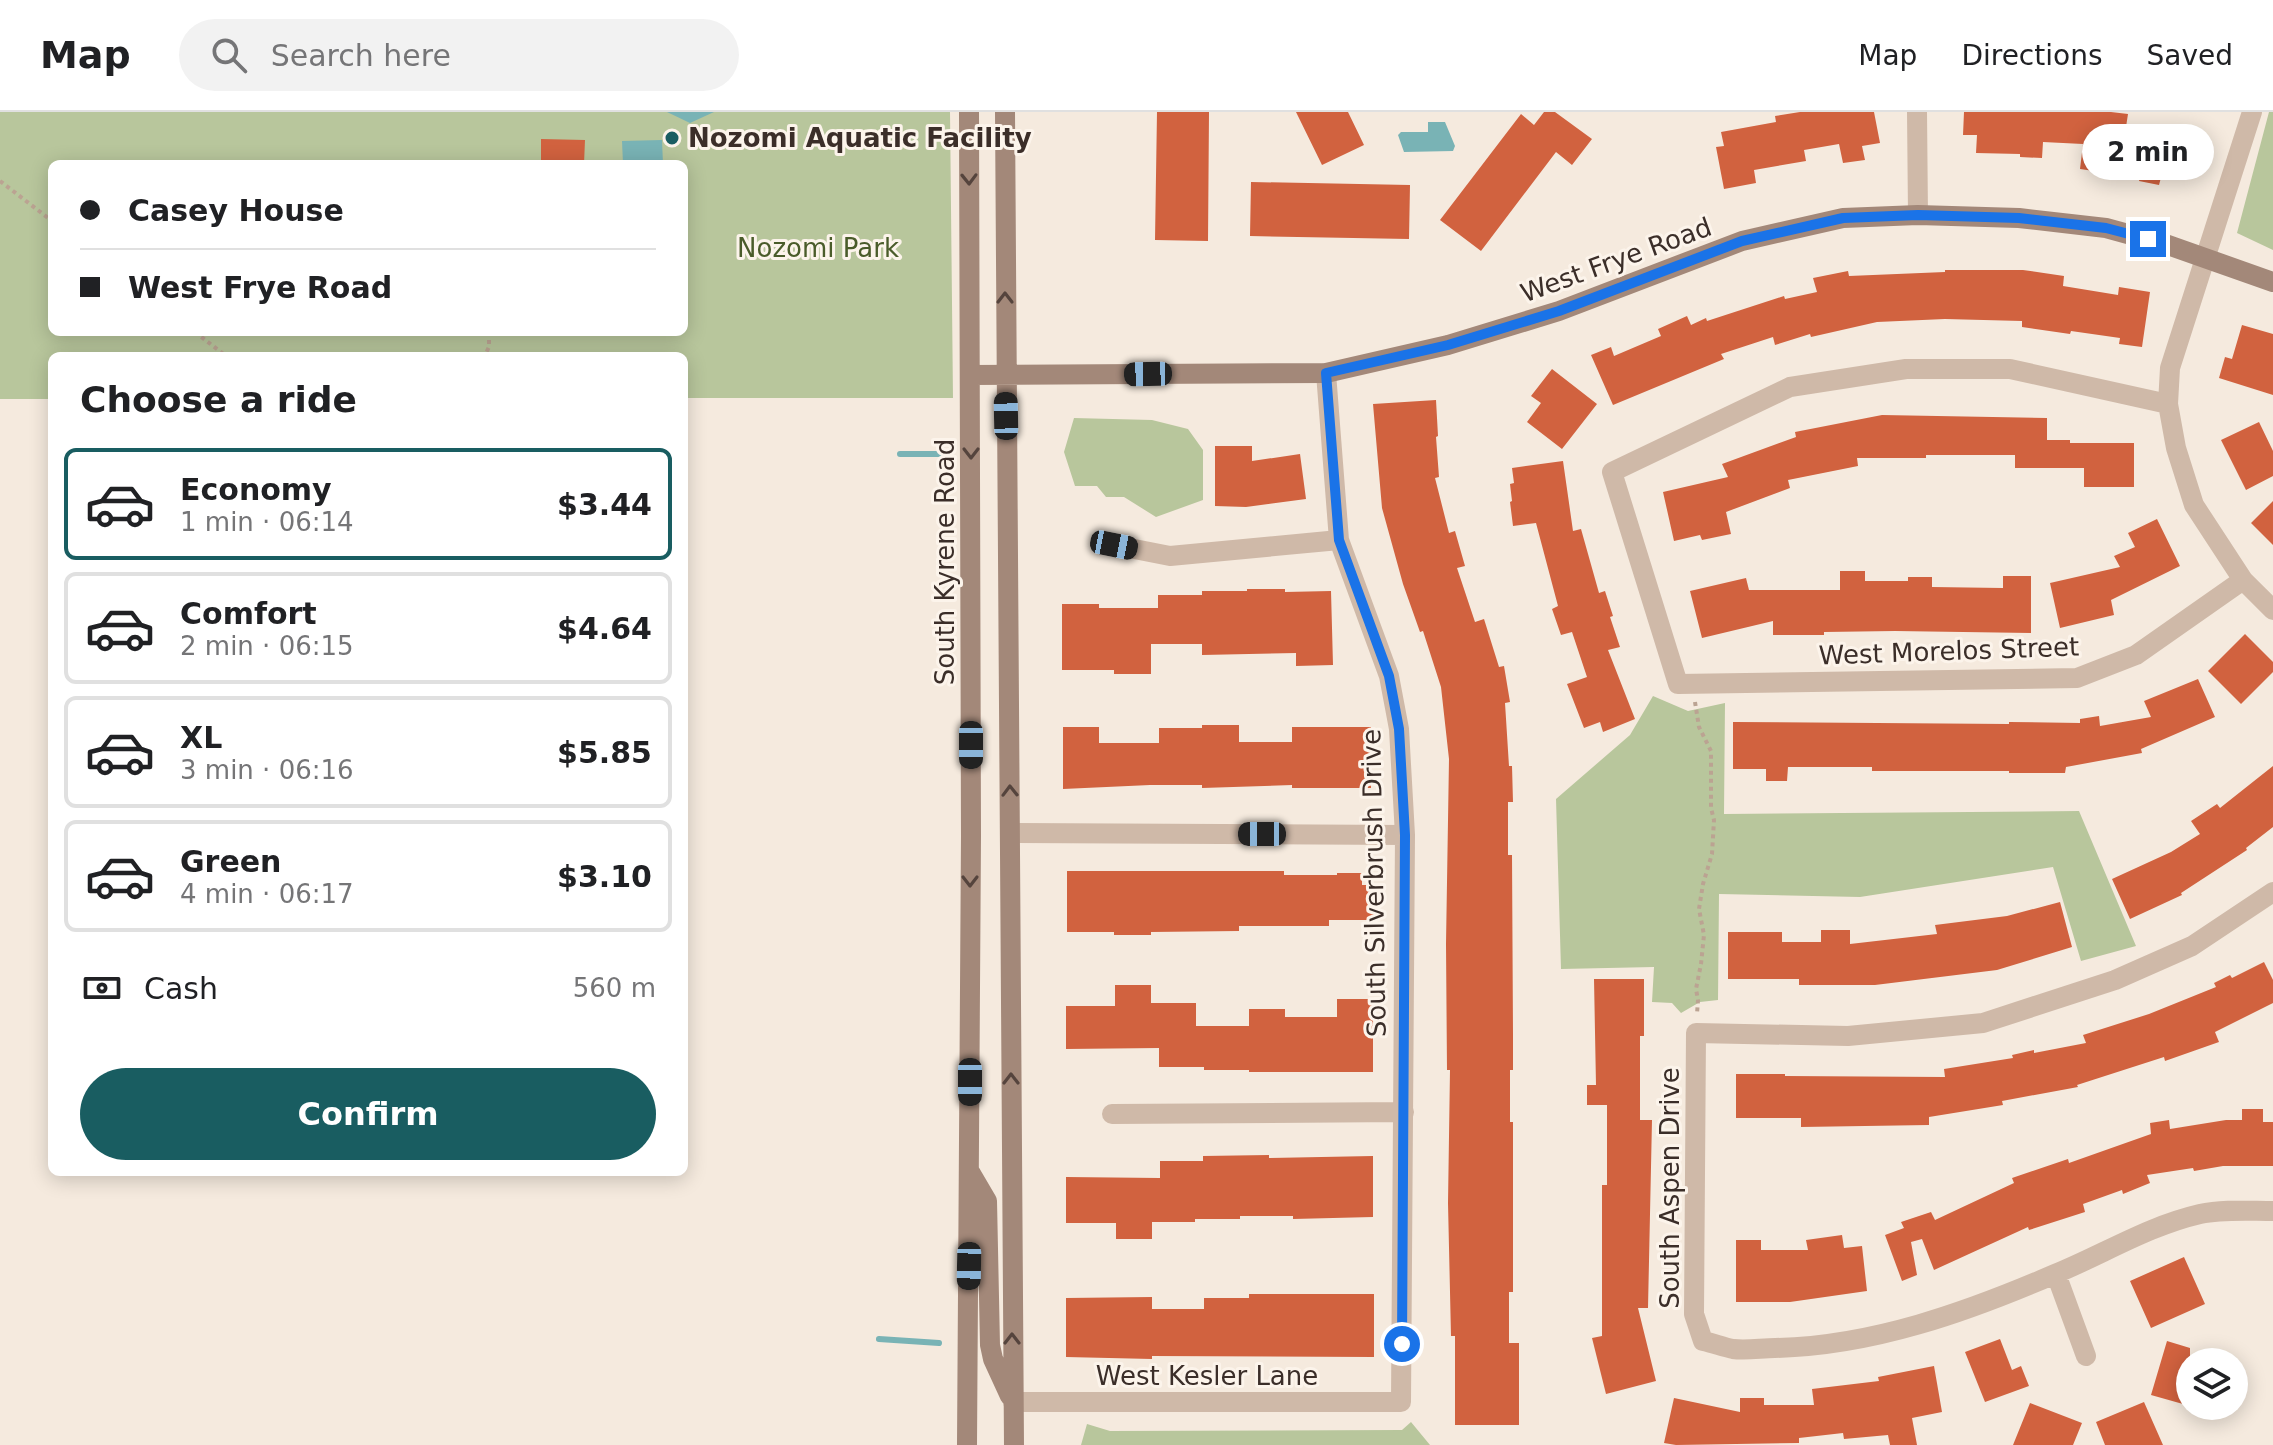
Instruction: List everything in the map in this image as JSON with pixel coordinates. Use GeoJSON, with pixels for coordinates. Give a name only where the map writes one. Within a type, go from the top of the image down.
{"type":"FeatureCollection","features":[{"type":"Feature","properties":{"kind":"main road","name":"South Kyrene Road"},"geometry":{"type":"LineString","coordinates":[[967,1445],[970,1172],[969,112]]}},
{"type":"Feature","properties":{"kind":"main road"},"geometry":{"type":"LineString","coordinates":[[1005,112],[1014,1445]]}},
{"type":"Feature","properties":{"kind":"main road","name":"West Frye Road"},"geometry":{"type":"LineString","coordinates":[[971,375],[1326,373],[1448,345],[1559,311],[1742,241],[1843,218],[1918,215],[2019,218],[2106,228],[2205,257],[2273,282]]}},
{"type":"Feature","properties":{"kind":"main road"},"geometry":{"type":"LineString","coordinates":[[970,1172],[987,1201],[990,1345],[993,1359],[1013,1402]]}},
{"type":"Feature","properties":{"kind":"street"},"geometry":{"type":"LineString","coordinates":[[1917,112],[1918,215]]}},
{"type":"Feature","properties":{"kind":"street"},"geometry":{"type":"LineString","coordinates":[[2252,112],[2170,368],[2168,404],[2176,448],[2194,505],[2243,580],[2273,610]]}},
{"type":"Feature","properties":{"kind":"street"},"geometry":{"type":"LineString","coordinates":[[1685,684],[1612,472],[1790,387],[1906,369],[2010,369],[2168,404]]}},
{"type":"Feature","properties":{"kind":"street","name":"South Silverbrush Drive"},"geometry":{"type":"LineString","coordinates":[[1326,373],[1339,540],[1389,676],[1399,729],[1405,835],[1401,1402]]}},
{"type":"Feature","properties":{"kind":"street"},"geometry":{"type":"LineString","coordinates":[[1114,545],[1170,556],[1339,540]]}},
{"type":"Feature","properties":{"kind":"street","name":"West Morelos Street"},"geometry":{"type":"LineString","coordinates":[[1685,684],[2077,678],[2136,655],[2243,580]]}},
{"type":"Feature","properties":{"kind":"street"},"geometry":{"type":"LineString","coordinates":[[1010,833],[1405,835]]}},
{"type":"Feature","properties":{"kind":"street"},"geometry":{"type":"LineString","coordinates":[[1696,1033],[1848,1036],[1983,1023],[2115,980],[2192,946],[2273,892]]}},
{"type":"Feature","properties":{"kind":"street","name":"South Aspen Drive"},"geometry":{"type":"LineString","coordinates":[[1696,1033],[1694,1314],[1703,1341],[1734,1349],[1789,1348],[1840,1342],[1915,1326],[2056,1274]]}},
{"type":"Feature","properties":{"kind":"street"},"geometry":{"type":"LineString","coordinates":[[1112,1114],[1404,1112]]}},
{"type":"Feature","properties":{"kind":"street"},"geometry":{"type":"LineString","coordinates":[[2086,1356],[2056,1274],[2138,1234],[2171,1222],[2204,1213],[2273,1211]]}},
{"type":"Feature","properties":{"kind":"street","name":"West Kesler Lane"},"geometry":{"type":"LineString","coordinates":[[1013,1402],[1401,1402]]}},
{"type":"Feature","properties":{"kind":"path"},"geometry":{"type":"LineString","coordinates":[[0,181],[48,218]]}},
{"type":"Feature","properties":{"kind":"path"},"geometry":{"type":"LineString","coordinates":[[200,336],[221,352]]}},
{"type":"Feature","properties":{"kind":"path"},"geometry":{"type":"LineString","coordinates":[[1685,684],[1699,727],[1711,751],[1711,808],[1714,820],[1712,854],[1699,909],[1704,935],[1696,989],[1696,1033]]}},
{"type":"Feature","properties":{"kind":"green space","name":"Nozomi Park"},"geometry":{"type":"Polygon","coordinates":[[[0,112],[950,112],[953,398],[688,398],[688,352],[48,352],[48,399],[0,399],[0,112]]]}},
{"type":"Feature","properties":{"kind":"green space"},"geometry":{"type":"Polygon","coordinates":[[[2269,112],[2273,112],[2273,250],[2237,233],[2269,112]]]}},
{"type":"Feature","properties":{"kind":"green space"},"geometry":{"type":"Polygon","coordinates":[[[1074,418],[1152,420],[1188,429],[1203,450],[1203,500],[1156,517],[1124,497],[1106,497],[1097,486],[1075,486],[1064,452],[1074,418]]]}},
{"type":"Feature","properties":{"kind":"green space"},"geometry":{"type":"Polygon","coordinates":[[[1653,696],[1688,711],[1725,703],[1724,814],[2079,811],[2136,946],[2081,961],[2053,867],[1860,897],[1719,894],[1718,1000],[1700,1002],[1681,1013],[1672,1003],[1652,1002],[1654,967],[1561,969],[1556,799],[1630,735],[1653,696]]]}},
{"type":"Feature","properties":{"kind":"green space"},"geometry":{"type":"Polygon","coordinates":[[[1411,1422],[1430,1445],[1081,1445],[1087,1424],[1110,1431],[1402,1430],[1411,1422]]]}},
{"type":"Feature","properties":{"kind":"water"},"geometry":{"type":"Polygon","coordinates":[[[667,112],[714,112],[690,123],[667,112]]]}},
{"type":"Feature","properties":{"kind":"water"},"geometry":{"type":"Polygon","coordinates":[[[1428,122],[1445,122],[1455,146],[1453,151],[1404,152],[1398,135],[1401,132],[1428,132],[1428,122]]]}},
{"type":"Feature","properties":{"kind":"water"},"geometry":{"type":"Polygon","coordinates":[[[662,140],[663,160],[623,160],[622,141],[662,140]]]}},
{"type":"Feature","properties":{"kind":"building"},"geometry":{"type":"Polygon","coordinates":[[[1157,112],[1209,112],[1208,241],[1155,240],[1157,112]]]}},
{"type":"Feature","properties":{"kind":"building"},"geometry":{"type":"Polygon","coordinates":[[[1296,112],[1348,112],[1364,145],[1322,165],[1296,112]]]}},
{"type":"Feature","properties":{"kind":"building"},"geometry":{"type":"Polygon","coordinates":[[[1544,112],[1555,112],[1592,139],[1572,165],[1556,152],[1481,251],[1440,220],[1521,114],[1534,125],[1544,112]]]}},
{"type":"Feature","properties":{"kind":"building"},"geometry":{"type":"Polygon","coordinates":[[[1800,112],[1874,112],[1880,143],[1862,146],[1865,160],[1843,163],[1839,144],[1804,150],[1806,161],[1754,170],[1756,183],[1724,189],[1716,147],[1724,146],[1721,132],[1776,122],[1775,116],[1800,112]]]}},
{"type":"Feature","properties":{"kind":"building"},"geometry":{"type":"Polygon","coordinates":[[[1964,112],[2111,112],[2128,114],[2126,127],[2161,134],[2163,126],[2190,131],[2182,174],[2163,170],[2159,185],[2139,181],[2143,161],[2103,156],[2101,172],[2080,169],[2083,144],[2043,142],[2042,158],[1976,153],[1977,135],[1963,135],[1964,112]]]}},
{"type":"Feature","properties":{"kind":"building"},"geometry":{"type":"Polygon","coordinates":[[[541,139],[585,140],[584,160],[541,160],[541,139]]]}},
{"type":"Feature","properties":{"kind":"building"},"geometry":{"type":"Polygon","coordinates":[[[1251,182],[1410,185],[1409,239],[1250,236],[1251,182]]]}},
{"type":"Feature","properties":{"kind":"building"},"geometry":{"type":"Polygon","coordinates":[[[1945,270],[2023,270],[2064,276],[2063,286],[2118,295],[2119,287],[2150,292],[2142,347],[2119,344],[2120,338],[2022,327],[2022,321],[1945,319],[1877,322],[1811,337],[1810,334],[1775,345],[1773,337],[1721,354],[1724,359],[1613,405],[1591,355],[1611,347],[1614,356],[1661,336],[1658,329],[1687,316],[1691,325],[1784,296],[1785,299],[1817,292],[1813,278],[1848,271],[1849,276],[1945,270]]]}},
{"type":"Feature","properties":{"kind":"building"},"geometry":{"type":"Polygon","coordinates":[[[2242,325],[2273,334],[2273,395],[2219,378],[2225,357],[2232,359],[2242,325]]]}},
{"type":"Feature","properties":{"kind":"building"},"geometry":{"type":"Polygon","coordinates":[[[1552,369],[1597,404],[1562,449],[1527,422],[1541,403],[1531,396],[1552,369]]]}},
{"type":"Feature","properties":{"kind":"building"},"geometry":{"type":"Polygon","coordinates":[[[1436,400],[1439,477],[1435,478],[1449,533],[1455,531],[1465,566],[1457,568],[1475,622],[1484,619],[1499,667],[1504,666],[1510,702],[1505,703],[1513,802],[1508,802],[1508,855],[1512,855],[1513,1034],[1510,1122],[1513,1122],[1513,1292],[1509,1292],[1509,1343],[1519,1343],[1519,1425],[1455,1425],[1455,1336],[1451,1336],[1448,1203],[1450,1070],[1447,1070],[1446,944],[1449,759],[1441,687],[1423,631],[1420,632],[1403,584],[1382,508],[1373,404],[1436,400]]]}},
{"type":"Feature","properties":{"kind":"building"},"geometry":{"type":"Polygon","coordinates":[[[1882,415],[2047,418],[2047,440],[2134,443],[2134,487],[2084,487],[2084,468],[2015,468],[2015,455],[1857,458],[1858,466],[1788,480],[1790,488],[1726,512],[1731,534],[1702,540],[1700,535],[1674,541],[1663,492],[1728,477],[1722,464],[1796,437],[1795,432],[1882,415]]]}},
{"type":"Feature","properties":{"kind":"building"},"geometry":{"type":"Polygon","coordinates":[[[2259,422],[2273,451],[2273,476],[2246,490],[2221,440],[2259,422]]]}},
{"type":"Feature","properties":{"kind":"building"},"geometry":{"type":"Polygon","coordinates":[[[1215,446],[1252,446],[1252,461],[1300,454],[1306,499],[1246,507],[1215,506],[1215,446]]]}},
{"type":"Feature","properties":{"kind":"building"},"geometry":{"type":"Polygon","coordinates":[[[1563,461],[1573,531],[1581,529],[1599,593],[1605,591],[1620,647],[1608,650],[1635,719],[1603,732],[1600,722],[1584,728],[1567,684],[1587,677],[1572,632],[1561,635],[1552,609],[1558,606],[1536,523],[1513,526],[1510,502],[1510,484],[1514,483],[1512,468],[1563,461]]]}},
{"type":"Feature","properties":{"kind":"building"},"geometry":{"type":"Polygon","coordinates":[[[2273,501],[2273,545],[2251,523],[2273,501]]]}},
{"type":"Feature","properties":{"kind":"building"},"geometry":{"type":"Polygon","coordinates":[[[2157,519],[2180,566],[2111,600],[2114,615],[2060,628],[2050,583],[2120,567],[2114,556],[2135,547],[2128,533],[2157,519]]]}},
{"type":"Feature","properties":{"kind":"building"},"geometry":{"type":"Polygon","coordinates":[[[1840,571],[1865,571],[1865,581],[1908,581],[1908,577],[1932,577],[1932,587],[2003,588],[2003,576],[2031,576],[2031,633],[1895,631],[1773,635],[1773,621],[1702,638],[1690,591],[1746,578],[1749,590],[1840,590],[1840,571]]]}},
{"type":"Feature","properties":{"kind":"building"},"geometry":{"type":"Polygon","coordinates":[[[1202,591],[1331,591],[1333,665],[1296,666],[1296,653],[1202,655],[1202,644],[1151,644],[1151,674],[1062,670],[1062,604],[1099,604],[1099,608],[1158,608],[1158,595],[1202,595],[1202,591]]]}},
{"type":"Feature","properties":{"kind":"building"},"geometry":{"type":"Polygon","coordinates":[[[2245,634],[2273,662],[2273,672],[2241,704],[2208,671],[2245,634]]]}},
{"type":"Feature","properties":{"kind":"building"},"geometry":{"type":"Polygon","coordinates":[[[2198,679],[2215,717],[2141,749],[2142,753],[2066,767],[2065,773],[1788,767],[1787,781],[1766,781],[1766,769],[1733,769],[1733,722],[2080,723],[2080,719],[2099,716],[2100,726],[2151,717],[2144,701],[2198,679]]]}},
{"type":"Feature","properties":{"kind":"building"},"geometry":{"type":"Polygon","coordinates":[[[1202,725],[1239,725],[1239,742],[1292,742],[1292,727],[1371,727],[1371,788],[1150,785],[1063,789],[1063,727],[1099,727],[1099,743],[1159,743],[1159,728],[1202,728],[1202,725]]]}},
{"type":"Feature","properties":{"kind":"building"},"geometry":{"type":"Polygon","coordinates":[[[2273,766],[2273,827],[2247,850],[2182,895],[2130,919],[2112,879],[2171,852],[2200,834],[2191,821],[2217,804],[2220,808],[2273,766]]]}},
{"type":"Feature","properties":{"kind":"building"},"geometry":{"type":"Polygon","coordinates":[[[1067,871],[1284,871],[1284,875],[1362,873],[1362,885],[1374,885],[1374,920],[1329,920],[1329,926],[1239,926],[1239,931],[1151,932],[1151,935],[1067,932],[1067,871]]]}},
{"type":"Feature","properties":{"kind":"building"},"geometry":{"type":"Polygon","coordinates":[[[2060,902],[2072,947],[1997,970],[1875,985],[1799,985],[1799,979],[1728,979],[1728,932],[1782,932],[1782,942],[1821,942],[1821,930],[1850,930],[1850,944],[1937,934],[1935,925],[2007,916],[2060,902]]]}},
{"type":"Feature","properties":{"kind":"building"},"geometry":{"type":"Polygon","coordinates":[[[2264,962],[2273,980],[2273,1003],[2215,1032],[2219,1042],[2165,1061],[2164,1057],[2078,1087],[2002,1101],[2003,1105],[1929,1117],[1929,1125],[1801,1127],[1801,1118],[1736,1118],[1736,1074],[1945,1077],[1944,1069],[2013,1058],[2012,1055],[2034,1050],[2034,1053],[2086,1043],[2083,1035],[2149,1014],[2216,987],[2214,983],[2264,962]]]}},
{"type":"Feature","properties":{"kind":"building"},"geometry":{"type":"Polygon","coordinates":[[[1594,979],[1644,979],[1640,1120],[1652,1120],[1648,1308],[1638,1308],[1656,1381],[1606,1394],[1592,1338],[1602,1336],[1602,1185],[1607,1185],[1607,1105],[1587,1105],[1587,1085],[1596,1085],[1594,979]]]}},
{"type":"Feature","properties":{"kind":"building"},"geometry":{"type":"Polygon","coordinates":[[[1115,985],[1151,985],[1151,1003],[1196,1003],[1196,1026],[1249,1026],[1249,1009],[1285,1009],[1285,1017],[1337,1017],[1337,999],[1373,999],[1373,1072],[1249,1072],[1204,1070],[1204,1067],[1159,1067],[1159,1048],[1066,1049],[1066,1006],[1115,1006],[1115,985]]]}},
{"type":"Feature","properties":{"kind":"building"},"geometry":{"type":"Polygon","coordinates":[[[2242,1109],[2263,1109],[2263,1122],[2273,1122],[2273,1166],[2223,1166],[2194,1171],[2193,1168],[2147,1175],[2150,1183],[2123,1194],[2122,1190],[2083,1204],[2085,1212],[2029,1230],[2028,1227],[1934,1270],[1922,1239],[1911,1242],[1917,1275],[1902,1281],[1885,1235],[1904,1228],[1901,1222],[1931,1212],[1935,1220],[2014,1183],[2012,1178],[2068,1159],[2069,1163],[2151,1134],[2150,1123],[2169,1120],[2170,1129],[2242,1120],[2242,1109]]]}},
{"type":"Feature","properties":{"kind":"building"},"geometry":{"type":"Polygon","coordinates":[[[1269,1155],[1269,1158],[1373,1156],[1373,1217],[1293,1219],[1293,1216],[1240,1216],[1240,1219],[1152,1222],[1152,1239],[1116,1239],[1116,1223],[1066,1223],[1066,1177],[1160,1178],[1160,1161],[1203,1161],[1203,1156],[1269,1155]]]}},
{"type":"Feature","properties":{"kind":"building"},"geometry":{"type":"Polygon","coordinates":[[[1842,1235],[1844,1248],[1862,1246],[1867,1291],[1790,1302],[1736,1302],[1736,1240],[1761,1240],[1761,1250],[1808,1250],[1806,1240],[1842,1235]]]}},
{"type":"Feature","properties":{"kind":"building"},"geometry":{"type":"Polygon","coordinates":[[[2184,1257],[2205,1304],[2151,1328],[2130,1281],[2184,1257]]]}},
{"type":"Feature","properties":{"kind":"building"},"geometry":{"type":"Polygon","coordinates":[[[1249,1294],[1374,1294],[1374,1357],[1066,1357],[1066,1298],[1152,1297],[1152,1309],[1204,1309],[1204,1298],[1249,1298],[1249,1294]]]}},
{"type":"Feature","properties":{"kind":"building"},"geometry":{"type":"Polygon","coordinates":[[[2000,1339],[2012,1370],[2021,1366],[2029,1386],[1985,1402],[1965,1352],[2000,1339]]]}},
{"type":"Feature","properties":{"kind":"building"},"geometry":{"type":"Polygon","coordinates":[[[2167,1341],[2190,1348],[2176,1348],[2176,1402],[2151,1395],[2167,1341]]]}},
{"type":"Feature","properties":{"kind":"building"},"geometry":{"type":"Polygon","coordinates":[[[1934,1366],[1942,1412],[1912,1418],[1917,1445],[1890,1445],[1888,1435],[1844,1439],[1843,1433],[1799,1438],[1799,1443],[1664,1443],[1674,1398],[1740,1412],[1740,1398],[1764,1398],[1764,1405],[1814,1405],[1812,1389],[1879,1381],[1878,1377],[1934,1366]]]}},
{"type":"Feature","properties":{"kind":"building"},"geometry":{"type":"Polygon","coordinates":[[[2144,1402],[2163,1445],[2105,1445],[2096,1422],[2144,1402]]]}},
{"type":"Feature","properties":{"kind":"building"},"geometry":{"type":"Polygon","coordinates":[[[2030,1403],[2082,1423],[2073,1445],[2013,1445],[2030,1403]]]}},
{"type":"Feature","properties":{"kind":"waterway"},"geometry":{"type":"LineString","coordinates":[[900,454],[943,454]]}},
{"type":"Feature","properties":{"kind":"waterway"},"geometry":{"type":"LineString","coordinates":[[879,1339],[939,1343]]}},
{"type":"Feature","properties":{"kind":"place","name":"Nozomi Aquatic Facility"},"geometry":{"type":"Point","coordinates":[672,138]}},
{"type":"Feature","properties":{"kind":"route"},"geometry":{"type":"LineString","coordinates":[[1402,1344],[1405,835],[1399,729],[1389,676],[1339,540],[1326,373],[1448,345],[1559,311],[1742,241],[1843,218],[1918,215],[2019,218],[2106,228],[2148,239]]}}]}
